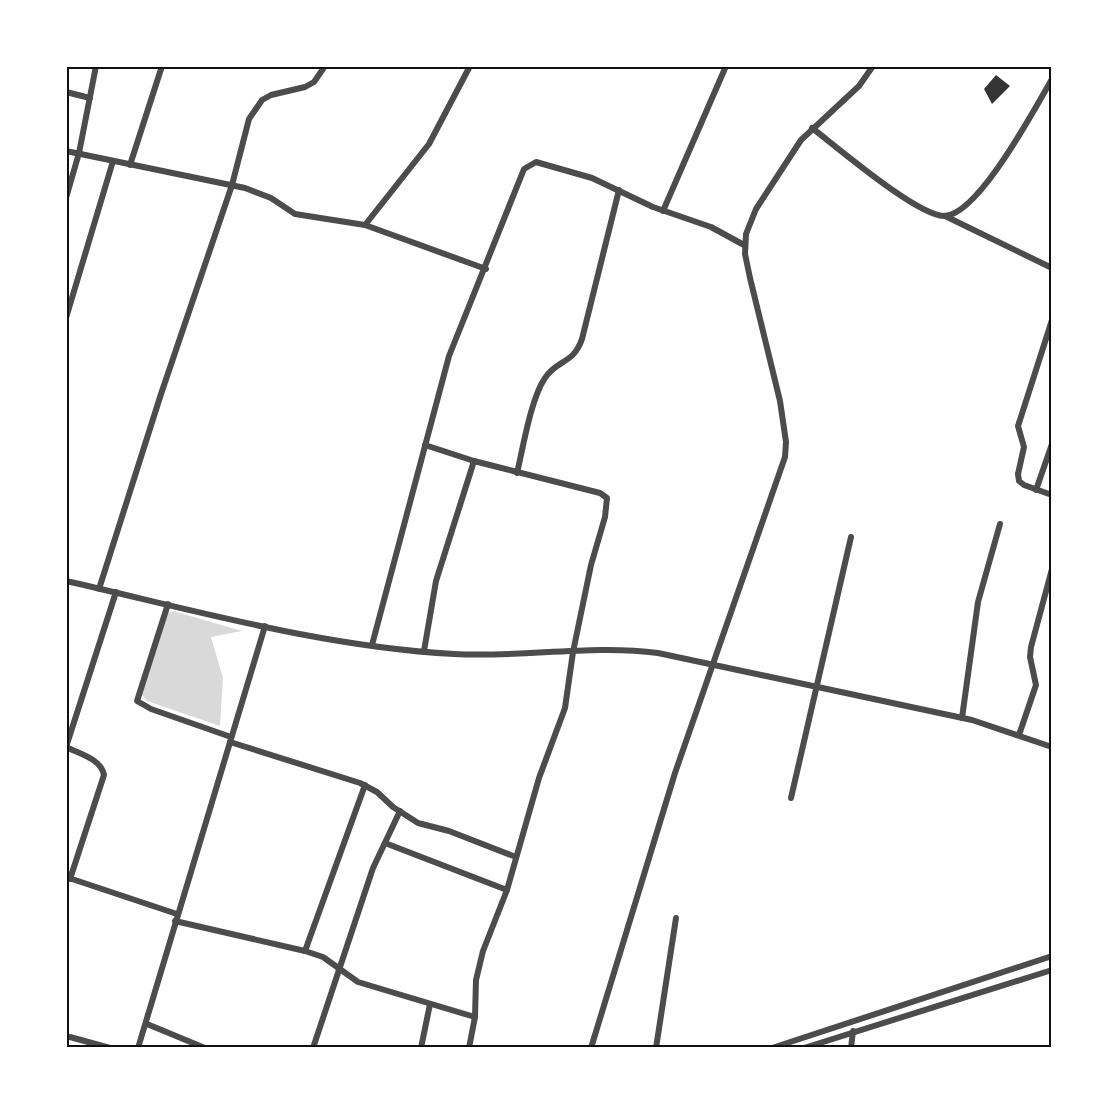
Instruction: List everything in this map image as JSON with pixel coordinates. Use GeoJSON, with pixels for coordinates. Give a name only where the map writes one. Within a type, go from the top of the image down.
{"type":"FeatureCollection","features":[{"type":"Feature","properties":{"kind":"street"},"geometry":{"type":"LineString","coordinates":[[66,198],[79,153],[96,66]]}},
{"type":"Feature","properties":{"kind":"street"},"geometry":{"type":"LineString","coordinates":[[130,165],[162,66]]}},
{"type":"Feature","properties":{"kind":"street"},"geometry":{"type":"LineString","coordinates":[[99,588],[160,394],[232,185],[244,136],[255,107],[271,95],[305,87],[314,82],[325,66]]}},
{"type":"Feature","properties":{"kind":"street"},"geometry":{"type":"LineString","coordinates":[[365,225],[429,144],[470,66]]}},
{"type":"Feature","properties":{"kind":"street"},"geometry":{"type":"LineString","coordinates":[[663,211],[726,66]]}},
{"type":"Feature","properties":{"kind":"street"},"geometry":{"type":"LineString","coordinates":[[591,1048],[664,806],[785,457],[786,442],[780,401],[744,245],[748,226],[756,209],[812,128],[859,86],[873,66]]}},
{"type":"Feature","properties":{"kind":"street"},"geometry":{"type":"LineString","coordinates":[[945,216],[964,207],[993,174],[1052,79]]}},
{"type":"Feature","properties":{"kind":"street"},"geometry":{"type":"LineString","coordinates":[[66,92],[90,98]]}},
{"type":"Feature","properties":{"kind":"street"},"geometry":{"type":"LineString","coordinates":[[812,128],[913,204],[945,216],[1052,268]]}},
{"type":"Feature","properties":{"kind":"street"},"geometry":{"type":"LineString","coordinates":[[66,151],[232,185],[260,193],[306,218],[365,225],[486,269]]}},
{"type":"Feature","properties":{"kind":"street"},"geometry":{"type":"LineString","coordinates":[[66,318],[113,161]]}},
{"type":"Feature","properties":{"kind":"street"},"geometry":{"type":"LineString","coordinates":[[372,645],[455,339],[486,269],[521,176],[530,164],[536,162],[592,178],[663,211],[711,227],[744,245]]}},
{"type":"Feature","properties":{"kind":"street"},"geometry":{"type":"LineString","coordinates":[[517,472],[541,384],[553,369],[578,352],[619,190]]}},
{"type":"Feature","properties":{"kind":"street"},"geometry":{"type":"LineString","coordinates":[[1052,320],[1018,426],[1024,447],[1019,462],[1019,481],[1052,495]]}},
{"type":"Feature","properties":{"kind":"street"},"geometry":{"type":"LineString","coordinates":[[1036,490],[1052,444]]}},
{"type":"Feature","properties":{"kind":"street"},"geometry":{"type":"LineString","coordinates":[[425,445],[474,461],[600,493],[607,498],[605,517],[591,565],[573,652],[565,708],[539,778],[507,890],[483,951],[477,980],[470,1048]]}},
{"type":"Feature","properties":{"kind":"street"},"geometry":{"type":"LineString","coordinates":[[424,651],[436,581],[474,461]]}},
{"type":"Feature","properties":{"kind":"street"},"geometry":{"type":"LineString","coordinates":[[962,718],[978,602],[999,524]]}},
{"type":"Feature","properties":{"kind":"street"},"geometry":{"type":"LineString","coordinates":[[791,798],[851,537]]}},
{"type":"Feature","properties":{"kind":"street"},"geometry":{"type":"LineString","coordinates":[[1019,735],[1036,685],[1030,657],[1031,646],[1052,569]]}},
{"type":"Feature","properties":{"kind":"street"},"geometry":{"type":"LineString","coordinates":[[66,581],[265,626],[372,645],[472,655],[640,650],[713,663],[962,718],[1052,747]]}},
{"type":"Feature","properties":{"kind":"street"},"geometry":{"type":"LineString","coordinates":[[116,592],[66,747],[97,762],[103,768],[104,775],[68,878],[176,918],[323,957],[338,970],[358,982],[475,1017]]}},
{"type":"Feature","properties":{"kind":"street"},"geometry":{"type":"LineString","coordinates":[[168,604],[137,700],[151,709],[231,739],[366,785],[418,823],[449,831],[516,856]]}},
{"type":"Feature","properties":{"kind":"street"},"geometry":{"type":"LineString","coordinates":[[138,1048],[265,626]]}},
{"type":"Feature","properties":{"kind":"street"},"geometry":{"type":"LineString","coordinates":[[305,951],[366,785]]}},
{"type":"Feature","properties":{"kind":"street"},"geometry":{"type":"LineString","coordinates":[[313,1048],[373,867],[400,811]]}},
{"type":"Feature","properties":{"kind":"street"},"geometry":{"type":"LineString","coordinates":[[385,843],[507,890]]}},
{"type":"Feature","properties":{"kind":"street"},"geometry":{"type":"LineString","coordinates":[[656,1048],[676,918]]}},
{"type":"Feature","properties":{"kind":"street"},"geometry":{"type":"LineString","coordinates":[[772,1048],[1052,956]]}},
{"type":"Feature","properties":{"kind":"street"},"geometry":{"type":"LineString","coordinates":[[804,1048],[1052,970]]}},
{"type":"Feature","properties":{"kind":"street"},"geometry":{"type":"LineString","coordinates":[[421,1048],[430,1004]]}},
{"type":"Feature","properties":{"kind":"street"},"geometry":{"type":"LineString","coordinates":[[147,1024],[206,1048]]}},
{"type":"Feature","properties":{"kind":"street"},"geometry":{"type":"LineString","coordinates":[[851,1048],[853,1031]]}},
{"type":"Feature","properties":{"kind":"street"},"geometry":{"type":"LineString","coordinates":[[70,1037],[110,1048]]}},
{"type":"Feature","properties":{"kind":"shaded area"},"geometry":{"type":"Polygon","coordinates":[[[173,611],[242,631],[211,637],[223,678],[220,726],[147,701],[141,693],[168,613],[173,611]]]}},
{"type":"Feature","properties":{"kind":"building"},"geometry":{"type":"Polygon","coordinates":[[[996,75],[1010,86],[992,104],[984,89],[996,75]]]}}]}
